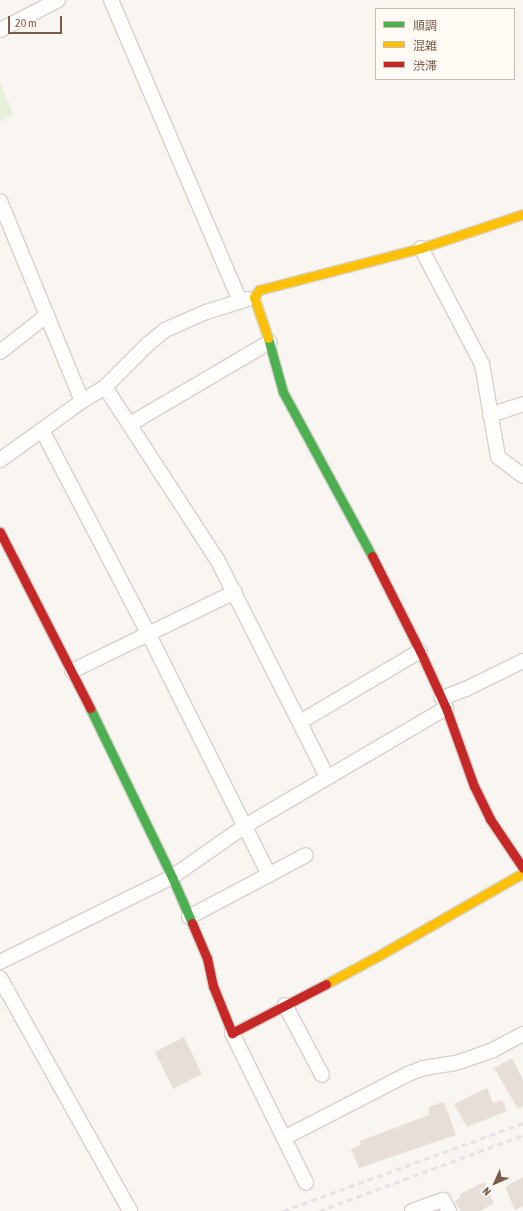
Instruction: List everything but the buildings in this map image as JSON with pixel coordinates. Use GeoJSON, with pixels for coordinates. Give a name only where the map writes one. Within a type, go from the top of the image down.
{"type":"FeatureCollection","features":[{"type":"Feature","properties":{"kind":"street"},"geometry":{"type":"LineString","coordinates":[[0,30],[58,0]]}},
{"type":"Feature","properties":{"kind":"street"},"geometry":{"type":"LineString","coordinates":[[111,0],[240,301]]}},
{"type":"Feature","properties":{"kind":"street"},"geometry":{"type":"LineString","coordinates":[[0,201],[82,401]]}},
{"type":"Feature","properties":{"kind":"street"},"geometry":{"type":"LineString","coordinates":[[0,460],[82,401],[105,387],[148,344],[165,330],[206,312],[254,297],[259,290],[421,248],[523,214]]}},
{"type":"Feature","properties":{"kind":"street"},"geometry":{"type":"LineString","coordinates":[[421,248],[482,364],[498,457],[523,476]]}},
{"type":"Feature","properties":{"kind":"street"},"geometry":{"type":"LineString","coordinates":[[254,297],[270,342],[283,392],[370,552],[420,651],[444,703],[474,786],[490,819],[523,868]]}},
{"type":"Feature","properties":{"kind":"street"},"geometry":{"type":"LineString","coordinates":[[0,352],[47,315]]}},
{"type":"Feature","properties":{"kind":"street"},"geometry":{"type":"LineString","coordinates":[[130,424],[270,342]]}},
{"type":"Feature","properties":{"kind":"street"},"geometry":{"type":"LineString","coordinates":[[105,387],[218,561],[235,592],[327,777]]}},
{"type":"Feature","properties":{"kind":"street"},"geometry":{"type":"LineString","coordinates":[[490,416],[523,404]]}},
{"type":"Feature","properties":{"kind":"street"},"geometry":{"type":"LineString","coordinates":[[42,430],[148,633],[269,875]]}},
{"type":"Feature","properties":{"kind":"street"},"geometry":{"type":"LineString","coordinates":[[0,532],[72,671],[172,877],[207,958],[213,986],[232,1033],[306,1183]]}},
{"type":"Feature","properties":{"kind":"street"},"geometry":{"type":"LineString","coordinates":[[72,671],[235,592]]}},
{"type":"Feature","properties":{"kind":"street"},"geometry":{"type":"LineString","coordinates":[[300,722],[420,651]]}},
{"type":"Feature","properties":{"kind":"street"},"geometry":{"type":"LineString","coordinates":[[0,962],[172,877],[245,826],[327,777],[444,703],[523,661]]}},
{"type":"Feature","properties":{"kind":"street"},"geometry":{"type":"LineString","coordinates":[[189,917],[306,855]]}},
{"type":"Feature","properties":{"kind":"street"},"geometry":{"type":"LineString","coordinates":[[232,1033],[378,956],[523,873]]}},
{"type":"Feature","properties":{"kind":"street"},"geometry":{"type":"LineString","coordinates":[[0,978],[130,1211]]}},
{"type":"Feature","properties":{"kind":"street"},"geometry":{"type":"LineString","coordinates":[[285,1005],[322,1075]]}},
{"type":"Feature","properties":{"kind":"street"},"geometry":{"type":"LineString","coordinates":[[284,1138],[408,1074],[424,1068],[456,1063],[491,1051],[523,1034]]}},
{"type":"Feature","properties":{"kind":"street"},"geometry":{"type":"LineString","coordinates":[[412,1211],[443,1200],[449,1211]]}},
{"type":"Feature","properties":{"kind":"green space"},"geometry":{"type":"Polygon","coordinates":[[[0,83],[14,115],[0,121],[0,83]]]}},
{"type":"Feature","properties":{"kind":"railway"},"geometry":{"type":"LineString","coordinates":[[283,1211],[523,1123]]}},
{"type":"Feature","properties":{"kind":"railway"},"geometry":{"type":"LineString","coordinates":[[319,1211],[523,1135]]}},
{"type":"Feature","properties":{"kind":"traffic: fast"},"geometry":{"type":"LineString","coordinates":[[268,338],[283,392],[372,556]]}},
{"type":"Feature","properties":{"kind":"traffic: fast"},"geometry":{"type":"LineString","coordinates":[[90,708],[172,877],[192,923]]}},
{"type":"Feature","properties":{"kind":"traffic: slow"},"geometry":{"type":"LineString","coordinates":[[268,338],[254,297],[259,290],[421,248],[523,214]]}},
{"type":"Feature","properties":{"kind":"traffic: slow"},"geometry":{"type":"LineString","coordinates":[[326,984],[523,873]]}},
{"type":"Feature","properties":{"kind":"traffic: jam"},"geometry":{"type":"LineString","coordinates":[[0,532],[90,708]]}},
{"type":"Feature","properties":{"kind":"traffic: jam"},"geometry":{"type":"LineString","coordinates":[[372,556],[420,651],[446,708],[474,786],[490,819],[523,868]]}},
{"type":"Feature","properties":{"kind":"traffic: jam"},"geometry":{"type":"LineString","coordinates":[[192,923],[207,958],[213,986],[232,1033],[326,984]]}}]}
